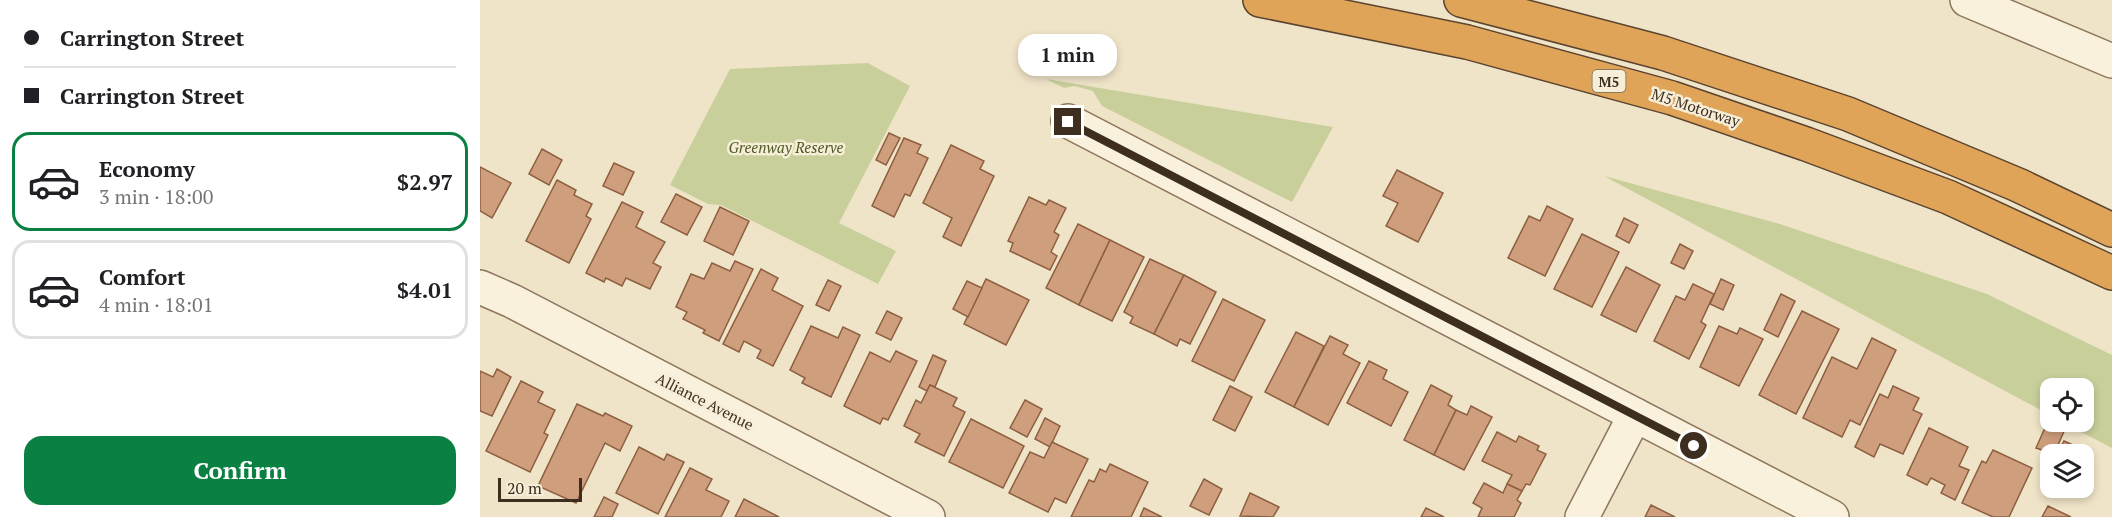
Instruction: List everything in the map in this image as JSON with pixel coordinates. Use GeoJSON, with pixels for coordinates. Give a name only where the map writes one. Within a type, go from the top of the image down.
{"type":"FeatureCollection","features":[{"type":"Feature","properties":{"kind":"highway","name":"M5 Motorway"},"geometry":{"type":"LineString","coordinates":[[1260,0],[1467,42],[1672,98],[1806,144],[1948,197],[2112,273]]}},
{"type":"Feature","properties":{"kind":"highway"},"geometry":{"type":"LineString","coordinates":[[1461,0],[1663,53],[1848,114],[2018,185],[2112,230]]}},
{"type":"Feature","properties":{"kind":"street"},"geometry":{"type":"LineString","coordinates":[[1967,0],[2112,61]]}},
{"type":"Feature","properties":{"kind":"street"},"geometry":{"type":"LineString","coordinates":[[1068,122],[1833,517]]}},
{"type":"Feature","properties":{"kind":"street","name":"Alliance Avenue"},"geometry":{"type":"LineString","coordinates":[[480,287],[523,306],[928,517]]}},
{"type":"Feature","properties":{"kind":"street"},"geometry":{"type":"LineString","coordinates":[[1582,517],[1635,416]]}},
{"type":"Feature","properties":{"kind":"green space","name":"Greenway Reserve"},"geometry":{"type":"Polygon","coordinates":[[[868,63],[910,86],[839,223],[896,251],[878,284],[721,205],[708,204],[670,185],[730,69],[868,63]]]}},
{"type":"Feature","properties":{"kind":"green space"},"geometry":{"type":"Polygon","coordinates":[[[1046,79],[1333,127],[1292,202],[1102,106],[1093,91],[1074,86],[1064,88],[1046,79]]]}},
{"type":"Feature","properties":{"kind":"green space"},"geometry":{"type":"Polygon","coordinates":[[[1604,176],[1780,224],[1987,294],[2112,355],[2112,448],[2081,432],[2094,432],[2094,378],[2040,378],[2040,410],[1604,176]]]}},
{"type":"Feature","properties":{"kind":"building"},"geometry":{"type":"Polygon","coordinates":[[[889,133],[900,138],[886,165],[876,160],[889,133]]]}},
{"type":"Feature","properties":{"kind":"building"},"geometry":{"type":"Polygon","coordinates":[[[904,138],[921,145],[917,153],[928,158],[910,196],[905,194],[894,217],[872,206],[904,138]]]}},
{"type":"Feature","properties":{"kind":"building"},"geometry":{"type":"Polygon","coordinates":[[[951,145],[984,161],[980,169],[994,176],[961,246],[943,237],[952,218],[923,203],[951,145]]]}},
{"type":"Feature","properties":{"kind":"building"},"geometry":{"type":"Polygon","coordinates":[[[542,149],[562,160],[549,185],[529,174],[542,149]]]}},
{"type":"Feature","properties":{"kind":"building"},"geometry":{"type":"Polygon","coordinates":[[[614,163],[634,172],[623,195],[603,186],[614,163]]]}},
{"type":"Feature","properties":{"kind":"building"},"geometry":{"type":"Polygon","coordinates":[[[480,167],[511,183],[492,218],[480,211],[480,167]]]}},
{"type":"Feature","properties":{"kind":"building"},"geometry":{"type":"Polygon","coordinates":[[[1397,170],[1443,193],[1418,242],[1386,226],[1398,203],[1383,196],[1397,170]]]}},
{"type":"Feature","properties":{"kind":"building"},"geometry":{"type":"Polygon","coordinates":[[[557,180],[576,190],[574,195],[592,204],[586,216],[591,219],[569,263],[526,241],[557,180]]]}},
{"type":"Feature","properties":{"kind":"building"},"geometry":{"type":"Polygon","coordinates":[[[676,194],[702,207],[687,235],[661,222],[676,194]]]}},
{"type":"Feature","properties":{"kind":"building"},"geometry":{"type":"Polygon","coordinates":[[[1029,197],[1046,205],[1049,200],[1066,208],[1054,232],[1059,235],[1051,252],[1057,256],[1050,270],[1010,251],[1013,243],[1008,241],[1029,197]]]}},
{"type":"Feature","properties":{"kind":"building"},"geometry":{"type":"Polygon","coordinates":[[[622,202],[643,212],[636,227],[665,242],[653,263],[661,267],[650,289],[626,278],[622,286],[606,278],[604,282],[586,273],[622,202]]]}},
{"type":"Feature","properties":{"kind":"building"},"geometry":{"type":"Polygon","coordinates":[[[1547,206],[1573,219],[1545,276],[1508,258],[1529,216],[1540,221],[1547,206]]]}},
{"type":"Feature","properties":{"kind":"building"},"geometry":{"type":"Polygon","coordinates":[[[720,207],[749,221],[733,255],[704,241],[720,207]]]}},
{"type":"Feature","properties":{"kind":"building"},"geometry":{"type":"Polygon","coordinates":[[[1624,218],[1638,225],[1629,243],[1616,236],[1624,218]]]}},
{"type":"Feature","properties":{"kind":"building"},"geometry":{"type":"Polygon","coordinates":[[[1078,224],[1110,240],[1079,305],[1046,288],[1078,224]]]}},
{"type":"Feature","properties":{"kind":"building"},"geometry":{"type":"Polygon","coordinates":[[[1582,234],[1619,252],[1592,307],[1554,289],[1582,234]]]}},
{"type":"Feature","properties":{"kind":"building"},"geometry":{"type":"Polygon","coordinates":[[[1110,240],[1144,257],[1112,321],[1079,305],[1110,240]]]}},
{"type":"Feature","properties":{"kind":"building"},"geometry":{"type":"Polygon","coordinates":[[[1680,244],[1693,251],[1684,269],[1671,263],[1680,244]]]}},
{"type":"Feature","properties":{"kind":"building"},"geometry":{"type":"Polygon","coordinates":[[[1150,259],[1184,275],[1154,334],[1130,323],[1133,317],[1124,312],[1150,259]]]}},
{"type":"Feature","properties":{"kind":"building"},"geometry":{"type":"Polygon","coordinates":[[[735,261],[753,269],[719,341],[703,333],[705,330],[683,319],[687,312],[676,307],[691,274],[704,279],[712,263],[730,271],[735,261]]]}},
{"type":"Feature","properties":{"kind":"building"},"geometry":{"type":"Polygon","coordinates":[[[1626,267],[1660,285],[1636,332],[1601,315],[1626,267]]]}},
{"type":"Feature","properties":{"kind":"building"},"geometry":{"type":"Polygon","coordinates":[[[761,269],[778,278],[772,290],[803,306],[773,366],[757,358],[761,350],[744,341],[739,352],[723,344],[761,269]]]}},
{"type":"Feature","properties":{"kind":"building"},"geometry":{"type":"Polygon","coordinates":[[[1184,275],[1216,292],[1190,344],[1180,339],[1177,346],[1154,334],[1184,275]]]}},
{"type":"Feature","properties":{"kind":"building"},"geometry":{"type":"Polygon","coordinates":[[[986,279],[1029,300],[1006,345],[964,324],[986,279]]]}},
{"type":"Feature","properties":{"kind":"building"},"geometry":{"type":"Polygon","coordinates":[[[1721,279],[1734,285],[1723,310],[1710,304],[1721,279]]]}},
{"type":"Feature","properties":{"kind":"building"},"geometry":{"type":"Polygon","coordinates":[[[828,280],[841,286],[829,311],[816,305],[828,280]]]}},
{"type":"Feature","properties":{"kind":"building"},"geometry":{"type":"Polygon","coordinates":[[[967,281],[982,288],[968,317],[953,309],[967,281]]]}},
{"type":"Feature","properties":{"kind":"building"},"geometry":{"type":"Polygon","coordinates":[[[1693,284],[1714,294],[1701,322],[1706,325],[1689,359],[1654,341],[1676,296],[1685,300],[1693,284]]]}},
{"type":"Feature","properties":{"kind":"building"},"geometry":{"type":"Polygon","coordinates":[[[1781,294],[1795,301],[1778,337],[1764,330],[1781,294]]]}},
{"type":"Feature","properties":{"kind":"building"},"geometry":{"type":"Polygon","coordinates":[[[1223,299],[1265,320],[1234,381],[1192,361],[1223,299]]]}},
{"type":"Feature","properties":{"kind":"building"},"geometry":{"type":"Polygon","coordinates":[[[887,311],[902,318],[891,340],[876,333],[887,311]]]}},
{"type":"Feature","properties":{"kind":"building"},"geometry":{"type":"Polygon","coordinates":[[[1802,311],[1839,329],[1796,414],[1759,395],[1802,311]]]}},
{"type":"Feature","properties":{"kind":"building"},"geometry":{"type":"Polygon","coordinates":[[[811,326],[838,338],[843,327],[860,335],[831,397],[802,383],[805,378],[790,370],[811,326]]]}},
{"type":"Feature","properties":{"kind":"building"},"geometry":{"type":"Polygon","coordinates":[[[1719,326],[1737,334],[1740,328],[1763,339],[1739,386],[1700,367],[1719,326]]]}},
{"type":"Feature","properties":{"kind":"building"},"geometry":{"type":"Polygon","coordinates":[[[1296,332],[1324,346],[1294,407],[1265,392],[1296,332]]]}},
{"type":"Feature","properties":{"kind":"building"},"geometry":{"type":"Polygon","coordinates":[[[1330,336],[1348,345],[1343,354],[1360,363],[1328,425],[1294,407],[1330,336]]]}},
{"type":"Feature","properties":{"kind":"building"},"geometry":{"type":"Polygon","coordinates":[[[1872,338],[1896,350],[1860,425],[1850,420],[1842,437],[1803,418],[1832,357],[1857,369],[1872,338]]]}},
{"type":"Feature","properties":{"kind":"building"},"geometry":{"type":"Polygon","coordinates":[[[896,351],[917,361],[888,420],[883,418],[880,424],[844,406],[870,352],[890,362],[896,351]]]}},
{"type":"Feature","properties":{"kind":"building"},"geometry":{"type":"Polygon","coordinates":[[[933,355],[946,361],[935,387],[930,385],[927,391],[919,387],[933,355]]]}},
{"type":"Feature","properties":{"kind":"building"},"geometry":{"type":"Polygon","coordinates":[[[1369,361],[1387,370],[1383,379],[1408,392],[1391,426],[1347,403],[1369,361]]]}},
{"type":"Feature","properties":{"kind":"building"},"geometry":{"type":"Polygon","coordinates":[[[497,369],[511,377],[492,416],[480,411],[480,371],[493,377],[497,369]]]}},
{"type":"Feature","properties":{"kind":"building"},"geometry":{"type":"Polygon","coordinates":[[[521,381],[543,392],[538,402],[555,410],[544,433],[548,435],[530,472],[486,451],[521,381]]]}},
{"type":"Feature","properties":{"kind":"building"},"geometry":{"type":"Polygon","coordinates":[[[930,385],[957,398],[953,406],[965,412],[944,456],[915,442],[920,434],[904,426],[916,400],[921,403],[930,385]]]}},
{"type":"Feature","properties":{"kind":"building"},"geometry":{"type":"Polygon","coordinates":[[[1431,385],[1452,396],[1448,405],[1456,410],[1434,455],[1404,440],[1431,385]]]}},
{"type":"Feature","properties":{"kind":"building"},"geometry":{"type":"Polygon","coordinates":[[[1230,386],[1252,397],[1235,431],[1213,420],[1230,386]]]}},
{"type":"Feature","properties":{"kind":"building"},"geometry":{"type":"Polygon","coordinates":[[[1893,386],[1919,398],[1913,410],[1922,414],[1903,454],[1880,444],[1874,457],[1855,447],[1880,394],[1888,398],[1893,386]]]}},
{"type":"Feature","properties":{"kind":"building"},"geometry":{"type":"Polygon","coordinates":[[[1025,400],[1042,409],[1027,437],[1010,428],[1025,400]]]}},
{"type":"Feature","properties":{"kind":"building"},"geometry":{"type":"Polygon","coordinates":[[[577,404],[603,416],[605,413],[632,426],[620,451],[605,443],[576,503],[538,486],[577,404]]]}},
{"type":"Feature","properties":{"kind":"building"},"geometry":{"type":"Polygon","coordinates":[[[1471,406],[1492,417],[1464,470],[1434,455],[1456,410],[1467,415],[1471,406]]]}},
{"type":"Feature","properties":{"kind":"building"},"geometry":{"type":"Polygon","coordinates":[[[1045,418],[1060,426],[1050,447],[1035,439],[1045,418]]]}},
{"type":"Feature","properties":{"kind":"building"},"geometry":{"type":"Polygon","coordinates":[[[971,419],[1024,446],[1003,488],[949,462],[971,419]]]}},
{"type":"Feature","properties":{"kind":"building"},"geometry":{"type":"Polygon","coordinates":[[[1929,428],[1968,447],[1959,466],[1969,470],[1955,500],[1941,493],[1945,485],[1931,478],[1927,485],[1907,475],[1929,428]]]}},
{"type":"Feature","properties":{"kind":"building"},"geometry":{"type":"Polygon","coordinates":[[[1497,432],[1516,442],[1519,436],[1539,446],[1537,450],[1546,454],[1530,485],[1526,484],[1522,491],[1507,484],[1512,475],[1482,461],[1497,432]]]}},
{"type":"Feature","properties":{"kind":"building"},"geometry":{"type":"Polygon","coordinates":[[[2043,432],[2064,432],[2058,444],[2040,444],[2040,449],[2036,448],[2043,432]]]}},
{"type":"Feature","properties":{"kind":"building"},"geometry":{"type":"Polygon","coordinates":[[[1052,442],[1088,459],[1066,503],[1055,498],[1048,512],[1009,493],[1030,452],[1044,458],[1052,442]]]}},
{"type":"Feature","properties":{"kind":"building"},"geometry":{"type":"Polygon","coordinates":[[[639,447],[664,460],[667,454],[684,462],[658,514],[616,493],[639,447]]]}},
{"type":"Feature","properties":{"kind":"building"},"geometry":{"type":"Polygon","coordinates":[[[1993,450],[2032,468],[2009,517],[1993,517],[1962,503],[1982,461],[1986,463],[1993,450]]]}},
{"type":"Feature","properties":{"kind":"building"},"geometry":{"type":"Polygon","coordinates":[[[1110,464],[1148,482],[1131,517],[1071,517],[1089,480],[1094,482],[1100,469],[1106,472],[1110,464]]]}},
{"type":"Feature","properties":{"kind":"building"},"geometry":{"type":"Polygon","coordinates":[[[690,468],[712,479],[706,490],[729,501],[721,517],[665,517],[690,468]]]}},
{"type":"Feature","properties":{"kind":"building"},"geometry":{"type":"Polygon","coordinates":[[[1204,479],[1222,489],[1209,515],[1190,506],[1204,479]]]}},
{"type":"Feature","properties":{"kind":"building"},"geometry":{"type":"Polygon","coordinates":[[[1484,483],[1503,493],[1507,484],[1522,491],[1517,500],[1521,503],[1514,517],[1478,517],[1482,508],[1473,503],[1484,483]]]}},
{"type":"Feature","properties":{"kind":"building"},"geometry":{"type":"Polygon","coordinates":[[[1250,493],[1279,507],[1273,517],[1240,516],[1250,493]]]}},
{"type":"Feature","properties":{"kind":"building"},"geometry":{"type":"Polygon","coordinates":[[[604,497],[618,504],[612,517],[594,517],[604,497]]]}},
{"type":"Feature","properties":{"kind":"building"},"geometry":{"type":"Polygon","coordinates":[[[744,499],[779,517],[735,517],[744,499]]]}},
{"type":"Feature","properties":{"kind":"building"},"geometry":{"type":"Polygon","coordinates":[[[1651,505],[1675,517],[1645,517],[1651,505]]]}},
{"type":"Feature","properties":{"kind":"building"},"geometry":{"type":"Polygon","coordinates":[[[2048,506],[2071,517],[2042,517],[2048,506]]]}},
{"type":"Feature","properties":{"kind":"building"},"geometry":{"type":"Polygon","coordinates":[[[1144,508],[1162,517],[1140,517],[1144,508]]]}},
{"type":"Feature","properties":{"kind":"building"},"geometry":{"type":"Polygon","coordinates":[[[1426,508],[1444,517],[1421,517],[1426,508]]]}},
{"type":"Feature","properties":{"kind":"route"},"geometry":{"type":"LineString","coordinates":[[1068,122],[1694,446]]}}]}
